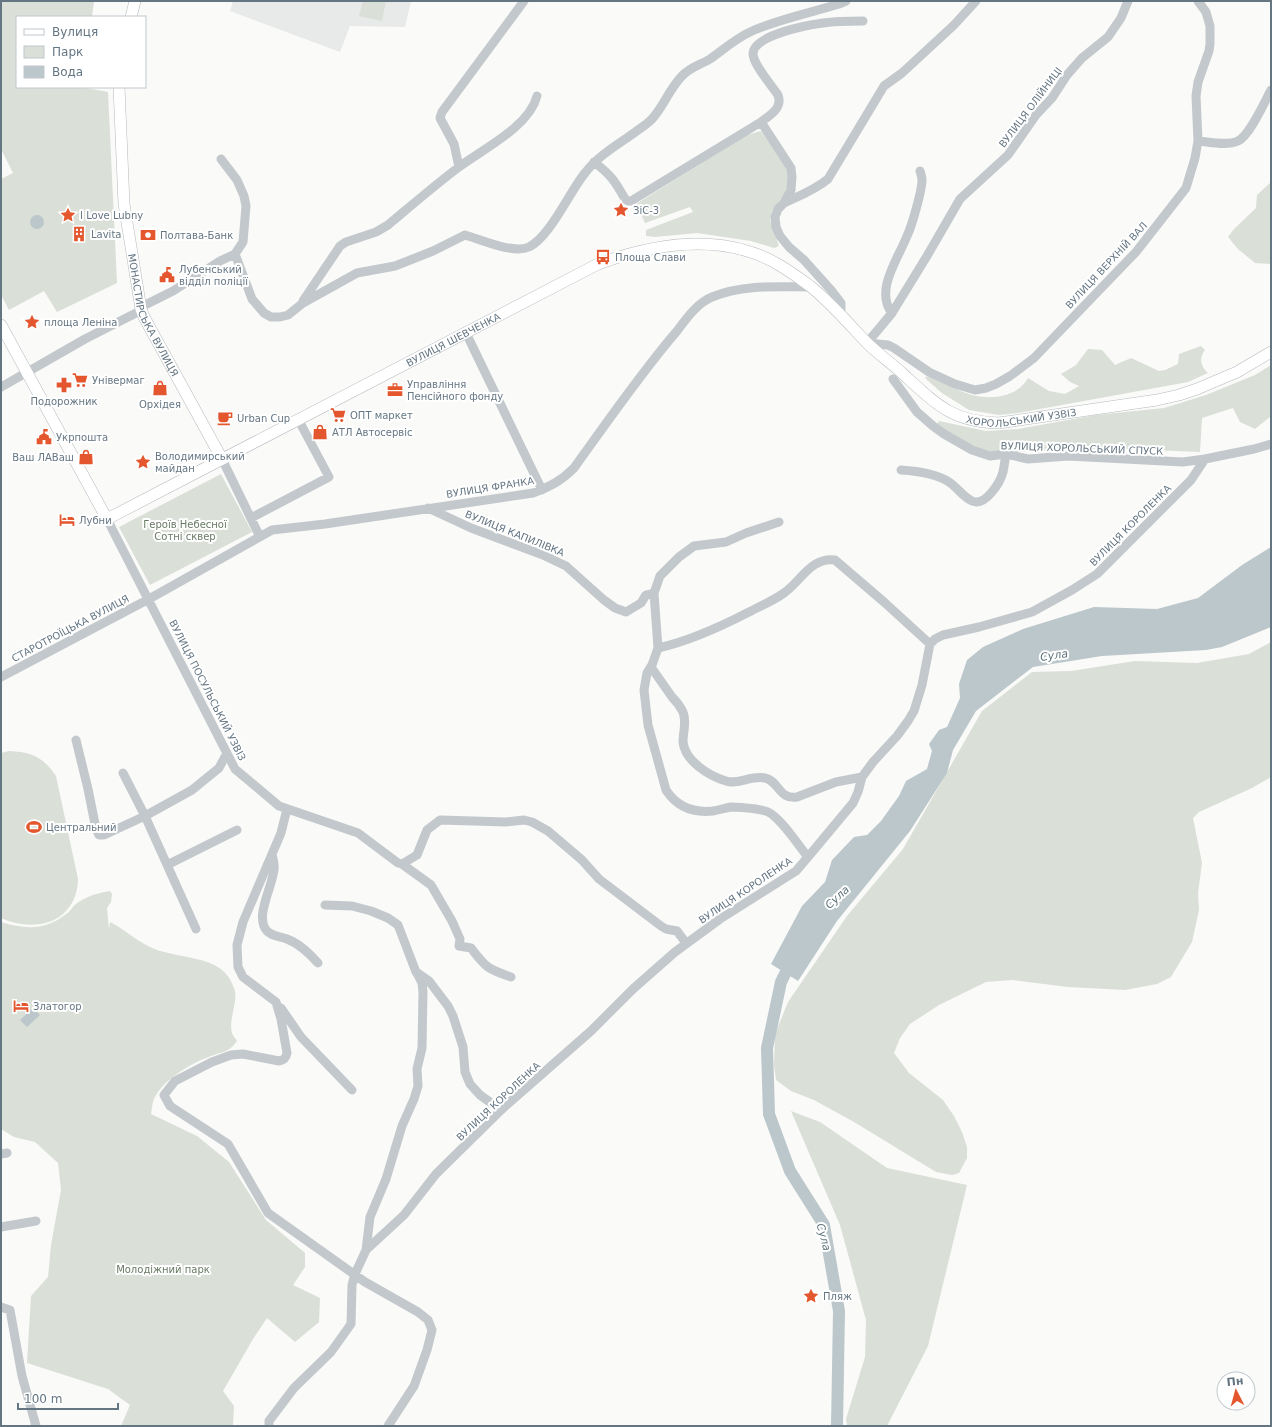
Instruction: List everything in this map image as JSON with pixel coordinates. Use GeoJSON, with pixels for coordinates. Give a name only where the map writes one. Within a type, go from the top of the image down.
{"type":"FeatureCollection","features":[{"type":"Feature","properties":{"kind":"main road"},"geometry":{"type":"LineString","coordinates":[[131,16],[135,1]]}},
{"type":"Feature","properties":{"kind":"main road","name":"МОНАСТИРСЬКА ВУЛИЦЯ"},"geometry":{"type":"LineString","coordinates":[[119,88],[124,204],[141,309],[222,459]]}},
{"type":"Feature","properties":{"kind":"main road","name":"ВУЛИЦЯ ШЕВЧЕНКА"},"geometry":{"type":"LineString","coordinates":[[107,519],[598,264],[625,254],[662,247],[689,244],[716,244],[747,251],[785,269],[811,287]]}},
{"type":"Feature","properties":{"kind":"main road","name":"ХОРОЛЬСЬКИЙ УЗВІЗ"},"geometry":{"type":"LineString","coordinates":[[811,287],[841,314],[867,343],[934,403],[946,410],[972,420],[986,423],[999,423],[1157,400],[1179,395],[1237,372],[1271,352]]}},
{"type":"Feature","properties":{"kind":"main road"},"geometry":{"type":"LineString","coordinates":[[1,325],[107,519]]}},
{"type":"Feature","properties":{"kind":"street"},"geometry":{"type":"LineString","coordinates":[[459,167],[454,144],[440,118],[442,112],[524,1]]}},
{"type":"Feature","properties":{"kind":"street"},"geometry":{"type":"LineString","coordinates":[[302,303],[357,273],[395,266],[433,251],[465,235],[512,249],[531,246],[537,242],[559,215],[571,192],[584,173],[594,162],[650,121],[681,76],[690,68],[706,61],[732,42],[749,33],[790,18],[846,1]]}},
{"type":"Feature","properties":{"kind":"street"},"geometry":{"type":"LineString","coordinates":[[784,203],[810,191],[828,179],[884,86],[908,67],[976,1]]}},
{"type":"Feature","properties":{"kind":"street","name":"ВУЛИЦЯ ОЛІЙНИЦІ"},"geometry":{"type":"LineString","coordinates":[[867,343],[892,313],[960,199],[1008,155],[1036,115],[1052,98],[1067,75],[1082,58],[1108,37],[1121,18],[1128,1]]}},
{"type":"Feature","properties":{"kind":"street","name":"ВУЛИЦЯ ВЕРХНІЙ ВАЛ"},"geometry":{"type":"LineString","coordinates":[[867,343],[888,345],[929,372],[955,384],[975,390],[986,388],[1010,376],[1034,358],[1136,252],[1186,188],[1195,158],[1198,141],[1196,96],[1198,82],[1210,44],[1210,26],[1206,12],[1198,1]]}},
{"type":"Feature","properties":{"kind":"street"},"geometry":{"type":"LineString","coordinates":[[594,162],[610,174],[628,201],[761,122],[774,112],[779,105],[780,100],[754,61],[753,51],[757,44],[768,38],[803,27],[824,23],[863,21]]}},
{"type":"Feature","properties":{"kind":"street"},"geometry":{"type":"LineString","coordinates":[[1198,141],[1222,143],[1238,141],[1247,133],[1271,90]]}},
{"type":"Feature","properties":{"kind":"street"},"geometry":{"type":"LineString","coordinates":[[235,254],[252,299],[264,313],[275,317],[284,316],[294,311],[302,303],[340,246],[346,242],[376,232],[459,167],[502,139],[525,117],[536,102],[537,96]]}},
{"type":"Feature","properties":{"kind":"street"},"geometry":{"type":"LineString","coordinates":[[761,122],[791,168],[791,190],[784,203],[778,209],[775,217],[776,227],[780,236],[789,247],[804,260],[841,303],[841,314]]}},
{"type":"Feature","properties":{"kind":"street"},"geometry":{"type":"LineString","coordinates":[[1,387],[141,309],[145,305],[173,291],[220,261],[235,254],[243,242],[246,206],[238,180],[221,158]]}},
{"type":"Feature","properties":{"kind":"street"},"geometry":{"type":"LineString","coordinates":[[892,313],[889,310],[886,296],[889,275],[908,235],[921,187],[922,179],[920,171]]}},
{"type":"Feature","properties":{"kind":"street","name":"ВУЛИЦЯ ФРАНКА"},"geometry":{"type":"LineString","coordinates":[[149,599],[272,530],[325,524],[533,493],[542,490],[562,480],[574,468],[654,357],[692,312],[709,298],[728,291],[753,287],[811,287]]}},
{"type":"Feature","properties":{"kind":"street"},"geometry":{"type":"LineString","coordinates":[[466,333],[542,490]]}},
{"type":"Feature","properties":{"kind":"street","name":"ВУЛИЦЯ ХОРОЛЬСЬКИЙ СПУСК"},"geometry":{"type":"LineString","coordinates":[[893,379],[917,412],[944,434],[972,450],[990,456],[1006,454],[1028,458],[1068,456],[1183,462],[1205,459]]}},
{"type":"Feature","properties":{"kind":"street"},"geometry":{"type":"LineString","coordinates":[[251,518],[329,477],[298,419]]}},
{"type":"Feature","properties":{"kind":"street"},"geometry":{"type":"LineString","coordinates":[[1205,459],[1271,444]]}},
{"type":"Feature","properties":{"kind":"street"},"geometry":{"type":"LineString","coordinates":[[901,470],[930,474],[948,481],[974,503],[982,501],[989,496],[994,489],[1002,473],[1006,454]]}},
{"type":"Feature","properties":{"kind":"street"},"geometry":{"type":"LineString","coordinates":[[222,459],[260,537]]}},
{"type":"Feature","properties":{"kind":"street","name":"ВУЛИЦЯ КОРОЛЕНКА"},"geometry":{"type":"LineString","coordinates":[[269,1426],[269,1421],[294,1388],[331,1352],[351,1324],[352,1286],[355,1274],[366,1250],[404,1215],[436,1174],[501,1110],[591,1031],[634,989],[686,943],[720,919],[796,871],[808,857],[853,803],[862,777],[873,762],[898,736],[914,711],[922,685],[930,644],[935,639],[944,635],[1032,612],[1098,574],[1191,480],[1205,459]]}},
{"type":"Feature","properties":{"kind":"street","name":"ВУЛИЦЯ КАПИЛІВКА"},"geometry":{"type":"LineString","coordinates":[[428,508],[471,528],[543,555],[566,566],[599,596],[615,608],[626,612],[641,603],[646,594],[654,593]]}},
{"type":"Feature","properties":{"kind":"street","name":"ВУЛИЦЯ ПОСУЛЬСЬКИЙ УЗВІЗ"},"geometry":{"type":"LineString","coordinates":[[107,519],[235,769],[279,806],[358,833],[398,863],[402,864],[431,885],[452,921],[460,939],[459,946],[471,948],[481,961],[490,969],[511,977]]}},
{"type":"Feature","properties":{"kind":"street"},"geometry":{"type":"LineString","coordinates":[[779,522],[746,533],[726,542],[694,546],[679,557],[660,576],[654,593],[658,648],[647,673],[644,690],[648,725],[666,790],[671,798],[685,808],[694,810],[713,811],[731,807],[744,807],[767,812],[778,818],[808,857]]}},
{"type":"Feature","properties":{"kind":"street"},"geometry":{"type":"LineString","coordinates":[[658,648],[672,645],[706,632],[773,600],[785,593],[816,563],[828,559],[835,560],[930,644]]}},
{"type":"Feature","properties":{"kind":"street","name":"СТАРОТРОЇЦЬКА ВУЛИЦЯ"},"geometry":{"type":"LineString","coordinates":[[1,677],[149,599]]}},
{"type":"Feature","properties":{"kind":"street"},"geometry":{"type":"LineString","coordinates":[[651,666],[682,711],[685,723],[683,741],[684,748],[690,759],[697,766],[726,782],[756,777],[764,778],[770,780],[784,795],[791,798],[836,782],[862,777]]}},
{"type":"Feature","properties":{"kind":"street"},"geometry":{"type":"LineString","coordinates":[[76,740],[96,829],[99,835],[104,835],[145,816],[192,790],[219,768],[227,753]]}},
{"type":"Feature","properties":{"kind":"street"},"geometry":{"type":"LineString","coordinates":[[123,773],[145,816],[196,928]]}},
{"type":"Feature","properties":{"kind":"street"},"geometry":{"type":"LineString","coordinates":[[287,809],[281,833],[243,922],[237,945],[238,967],[243,977],[276,1002],[301,1037],[352,1090]]}},
{"type":"Feature","properties":{"kind":"street"},"geometry":{"type":"LineString","coordinates":[[402,864],[417,855],[427,830],[440,820],[506,822],[524,820],[532,822],[548,831],[582,860],[600,879],[661,926],[666,929],[677,931],[686,943]]}},
{"type":"Feature","properties":{"kind":"street"},"geometry":{"type":"LineString","coordinates":[[167,865],[237,830]]}},
{"type":"Feature","properties":{"kind":"street"},"geometry":{"type":"LineString","coordinates":[[272,854],[275,868],[263,913],[263,922],[267,931],[275,936],[286,938],[303,947],[318,963]]}},
{"type":"Feature","properties":{"kind":"street"},"geometry":{"type":"LineString","coordinates":[[325,905],[352,906],[371,911],[388,918],[398,925],[416,972],[422,983],[422,1048],[418,1069],[418,1086],[402,1126],[386,1179],[370,1217],[366,1250]]}},
{"type":"Feature","properties":{"kind":"street"},"geometry":{"type":"LineString","coordinates":[[416,972],[428,981],[448,1006],[463,1047],[465,1072],[470,1084],[480,1095],[501,1110]]}},
{"type":"Feature","properties":{"kind":"street"},"geometry":{"type":"LineString","coordinates":[[276,1002],[287,1051],[285,1059],[279,1061],[243,1054],[231,1055],[212,1062],[176,1081],[164,1095],[170,1106],[228,1144],[268,1213],[366,1282],[418,1312],[428,1320],[432,1330],[427,1350],[414,1386],[388,1426]]}},
{"type":"Feature","properties":{"kind":"street"},"geometry":{"type":"LineString","coordinates":[[1,1227],[36,1220]]}},
{"type":"Feature","properties":{"kind":"street"},"geometry":{"type":"LineString","coordinates":[[1,1307],[10,1310],[22,1376],[36,1426]]}},
{"type":"Feature","properties":{"kind":"shaded area"},"geometry":{"type":"Polygon","coordinates":[[[233,1],[411,1],[405,27],[350,26],[340,52],[230,11],[233,1]]]}},
{"type":"Feature","properties":{"kind":"green space"},"geometry":{"type":"Polygon","coordinates":[[[1,1],[94,1],[92,16],[16,16],[16,88],[86,88],[108,92],[117,283],[57,312],[44,291],[9,310],[1,295],[1,179],[13,173],[1,149],[1,1]]]}},
{"type":"Feature","properties":{"kind":"green space"},"geometry":{"type":"Polygon","coordinates":[[[363,1],[386,1],[382,21],[359,16],[363,1]]]}},
{"type":"Feature","properties":{"kind":"green space"},"geometry":{"type":"Polygon","coordinates":[[[761,131],[788,167],[788,185],[784,195],[772,211],[770,220],[779,246],[774,248],[751,241],[697,233],[655,237],[646,236],[646,230],[693,212],[690,207],[645,223],[636,204],[747,135],[761,131]]]}},
{"type":"Feature","properties":{"kind":"green space"},"geometry":{"type":"Polygon","coordinates":[[[1271,182],[1271,264],[1255,263],[1238,249],[1228,237],[1234,229],[1256,208],[1257,195],[1271,182]]]}},
{"type":"Feature","properties":{"kind":"green space"},"geometry":{"type":"Polygon","coordinates":[[[1201,346],[1205,350],[1201,362],[1208,373],[1188,382],[1018,413],[999,415],[969,410],[942,393],[925,377],[929,376],[972,395],[987,397],[1003,396],[1011,393],[1024,384],[1028,378],[1049,391],[1065,394],[1079,386],[1070,382],[1061,374],[1076,365],[1088,349],[1102,350],[1115,365],[1131,358],[1159,371],[1178,364],[1179,354],[1201,346]]]}},
{"type":"Feature","properties":{"kind":"green space"},"geometry":{"type":"Polygon","coordinates":[[[1271,365],[1271,416],[1255,429],[1240,422],[1233,408],[1202,418],[1200,452],[1084,449],[997,453],[972,447],[937,424],[939,421],[986,431],[1018,429],[1096,415],[1164,408],[1206,395],[1255,375],[1271,365]]]}},
{"type":"Feature","properties":{"kind":"green space","name":"Героїв Небесної Сотні сквер"},"geometry":{"type":"Polygon","coordinates":[[[221,474],[252,532],[150,585],[119,527],[221,474]]]}},
{"type":"Feature","properties":{"kind":"green space"},"geometry":{"type":"Polygon","coordinates":[[[1271,642],[1271,777],[1252,788],[1199,812],[1193,818],[1202,863],[1198,893],[1199,910],[1192,942],[1171,977],[1157,984],[1125,990],[1068,987],[1013,980],[986,982],[939,1005],[910,1024],[900,1038],[894,1053],[909,1073],[943,1100],[954,1116],[962,1132],[967,1147],[967,1158],[959,1173],[952,1175],[936,1172],[854,1122],[814,1100],[791,1091],[776,1080],[774,1065],[775,1034],[788,1002],[847,916],[903,849],[982,711],[1032,672],[1071,671],[1135,661],[1197,663],[1249,654],[1271,642]]]}},
{"type":"Feature","properties":{"kind":"green space","name":"Центральний"},"geometry":{"type":"Polygon","coordinates":[[[9,751],[31,754],[46,764],[56,776],[78,879],[76,894],[70,905],[62,914],[52,921],[40,924],[28,925],[14,923],[1,918],[1,753],[9,751]]]}},
{"type":"Feature","properties":{"kind":"green space","name":"Молодіжний парк"},"geometry":{"type":"Polygon","coordinates":[[[110,891],[112,894],[111,902],[107,908],[109,929],[110,922],[148,946],[159,951],[209,963],[220,968],[228,976],[235,993],[231,1027],[232,1034],[237,1041],[228,1050],[195,1063],[171,1078],[158,1092],[154,1099],[151,1114],[197,1136],[229,1162],[266,1220],[305,1253],[305,1267],[293,1285],[320,1298],[319,1322],[295,1342],[267,1318],[223,1391],[234,1406],[233,1426],[121,1426],[130,1405],[108,1389],[27,1363],[31,1296],[48,1277],[51,1245],[61,1190],[58,1163],[35,1142],[14,1137],[1,1129],[1,922],[26,927],[49,924],[65,915],[80,901],[97,894],[110,891]]]}},
{"type":"Feature","properties":{"kind":"green space"},"geometry":{"type":"Polygon","coordinates":[[[791,1111],[820,1122],[887,1168],[967,1185],[928,1346],[887,1426],[847,1426],[846,1419],[865,1357],[866,1320],[840,1225],[791,1111]]]}},
{"type":"Feature","properties":{"kind":"water"},"geometry":{"type":"Polygon","coordinates":[[[37,215],[42,217],[44,222],[42,227],[37,229],[32,227],[30,222],[32,217],[37,215]]]}},
{"type":"Feature","properties":{"kind":"water"},"geometry":{"type":"Polygon","coordinates":[[[1271,547],[1271,627],[1222,647],[1206,650],[1102,656],[1033,667],[976,711],[953,750],[947,773],[910,831],[837,921],[798,981],[771,964],[802,906],[825,882],[832,860],[854,837],[867,835],[881,821],[899,796],[906,781],[927,769],[932,751],[929,744],[939,730],[947,727],[960,698],[959,684],[967,660],[983,647],[1023,629],[1094,607],[1157,609],[1198,598],[1242,565],[1271,547]]]}},
{"type":"Feature","properties":{"kind":"water"},"geometry":{"type":"Polygon","coordinates":[[[33,1008],[40,1015],[27,1027],[20,1020],[33,1008]]]}},
{"type":"Feature","properties":{"kind":"waterway","name":"Сула"},"geometry":{"type":"LineString","coordinates":[[793,958],[781,982],[767,1048],[769,1114],[790,1171],[824,1225],[839,1311],[837,1426]]}},
{"type":"Feature","properties":{"kind":"place","name":"ЗіС-3"},"geometry":{"type":"Point","coordinates":[621,210]}},
{"type":"Feature","properties":{"kind":"place","name":"I Love Lubny"},"geometry":{"type":"Point","coordinates":[68,215]}},
{"type":"Feature","properties":{"kind":"place","name":"Lavita"},"geometry":{"type":"Point","coordinates":[79,234]}},
{"type":"Feature","properties":{"kind":"place","name":"Полтава-Банк"},"geometry":{"type":"Point","coordinates":[148,235]}},
{"type":"Feature","properties":{"kind":"place","name":"Площа Слави"},"geometry":{"type":"Point","coordinates":[603,257]}},
{"type":"Feature","properties":{"kind":"place","name":"Лубенський відділ поліції"},"geometry":{"type":"Point","coordinates":[167,275]}},
{"type":"Feature","properties":{"kind":"place","name":"площа Леніна"},"geometry":{"type":"Point","coordinates":[32,322]}},
{"type":"Feature","properties":{"kind":"place","name":"Універмаг"},"geometry":{"type":"Point","coordinates":[80,380]}},
{"type":"Feature","properties":{"kind":"place","name":"Подорожник"},"geometry":{"type":"Point","coordinates":[64,385]}},
{"type":"Feature","properties":{"kind":"place","name":"Орхідея"},"geometry":{"type":"Point","coordinates":[160,388]}},
{"type":"Feature","properties":{"kind":"place","name":"Управління Пенсійного фонду"},"geometry":{"type":"Point","coordinates":[395,390]}},
{"type":"Feature","properties":{"kind":"place","name":"ОПТ маркет"},"geometry":{"type":"Point","coordinates":[338,415]}},
{"type":"Feature","properties":{"kind":"place","name":"Urban Cup"},"geometry":{"type":"Point","coordinates":[225,418]}},
{"type":"Feature","properties":{"kind":"place","name":"АТЛ Автосервіс"},"geometry":{"type":"Point","coordinates":[320,432]}},
{"type":"Feature","properties":{"kind":"place","name":"Укрпошта"},"geometry":{"type":"Point","coordinates":[44,437]}},
{"type":"Feature","properties":{"kind":"place","name":"Ваш ЛАВаш"},"geometry":{"type":"Point","coordinates":[86,457]}},
{"type":"Feature","properties":{"kind":"place","name":"Володимирський майдан"},"geometry":{"type":"Point","coordinates":[143,462]}},
{"type":"Feature","properties":{"kind":"place","name":"Лубни"},"geometry":{"type":"Point","coordinates":[67,520]}},
{"type":"Feature","properties":{"kind":"place","name":"Центральний"},"geometry":{"type":"Point","coordinates":[34,827]}},
{"type":"Feature","properties":{"kind":"place","name":"Златогор"},"geometry":{"type":"Point","coordinates":[21,1006]}},
{"type":"Feature","properties":{"kind":"place","name":"Пляж"},"geometry":{"type":"Point","coordinates":[811,1296]}}]}
